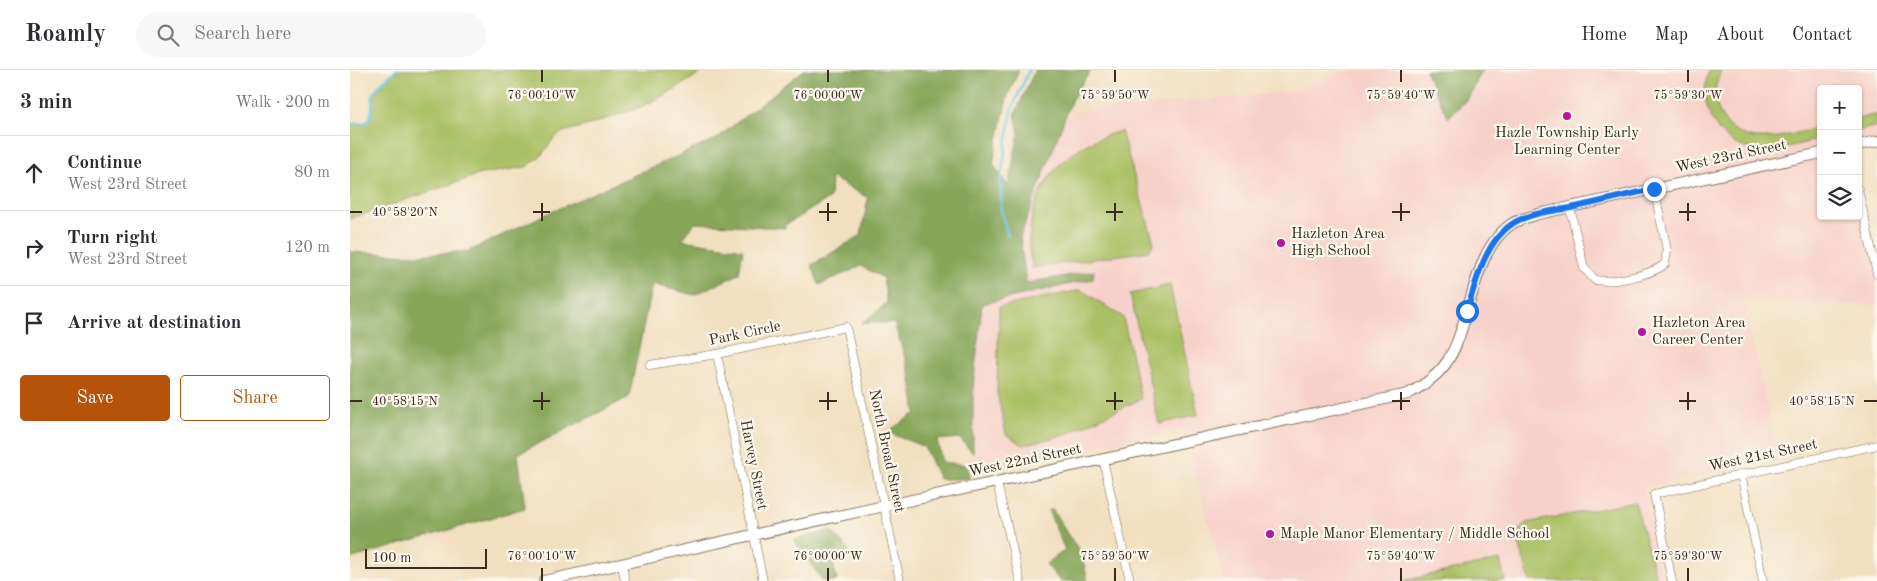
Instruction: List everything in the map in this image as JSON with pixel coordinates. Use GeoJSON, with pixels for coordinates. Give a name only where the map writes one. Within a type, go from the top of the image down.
{"type":"FeatureCollection","features":[{"type":"Feature","properties":{"kind":"street"},"geometry":{"type":"LineString","coordinates":[[1862,144],[1877,140]]}},
{"type":"Feature","properties":{"kind":"street","name":"West 23rd Street"},"geometry":{"type":"LineString","coordinates":[[1467,311],[1487,255],[1502,234],[1512,224],[1538,214],[1817,154]]}},
{"type":"Feature","properties":{"kind":"street"},"geometry":{"type":"LineString","coordinates":[[1570,208],[1584,268],[1595,280],[1612,280],[1646,274],[1658,270],[1665,264],[1666,250],[1654,189]]}},
{"type":"Feature","properties":{"kind":"street"},"geometry":{"type":"LineString","coordinates":[[1862,206],[1877,274]]}},
{"type":"Feature","properties":{"kind":"street","name":"West 22nd Street"},"geometry":{"type":"LineString","coordinates":[[544,581],[622,565],[753,534],[1408,394],[1434,377],[1444,366],[1455,346],[1467,311]]}},
{"type":"Feature","properties":{"kind":"street","name":"Park Circle"},"geometry":{"type":"LineString","coordinates":[[650,365],[717,354],[846,326]]}},
{"type":"Feature","properties":{"kind":"street","name":"North Broad Street"},"geometry":{"type":"LineString","coordinates":[[846,326],[900,581]]}},
{"type":"Feature","properties":{"kind":"street","name":"Harvey Street"},"geometry":{"type":"LineString","coordinates":[[717,354],[763,581]]}},
{"type":"Feature","properties":{"kind":"street","name":"West 21st Street"},"geometry":{"type":"LineString","coordinates":[[1672,581],[1654,494],[1877,445]]}},
{"type":"Feature","properties":{"kind":"street"},"geometry":{"type":"LineString","coordinates":[[1103,459],[1130,581]]}},
{"type":"Feature","properties":{"kind":"street"},"geometry":{"type":"LineString","coordinates":[[1741,474],[1763,581]]}},
{"type":"Feature","properties":{"kind":"street"},"geometry":{"type":"LineString","coordinates":[[997,483],[1020,581]]}},
{"type":"Feature","properties":{"kind":"street"},"geometry":{"type":"LineString","coordinates":[[622,565],[625,581]]}},
{"type":"Feature","properties":{"kind":"shaded area"},"geometry":{"type":"Polygon","coordinates":[[[1347,70],[1877,70],[1877,141],[1862,144],[1862,85],[1817,85],[1817,220],[1862,220],[1862,207],[1877,275],[1877,305],[1744,302],[1776,450],[1760,464],[1644,488],[1663,581],[1224,581],[1184,429],[978,471],[965,330],[1000,281],[1018,198],[1071,112],[1288,92],[1347,70]]]}},
{"type":"Feature","properties":{"kind":"green space"},"geometry":{"type":"Polygon","coordinates":[[[397,70],[706,70],[641,107],[563,132],[555,137],[540,157],[526,167],[481,174],[350,219],[350,124],[363,124],[369,120],[376,89],[397,70]]]}},
{"type":"Feature","properties":{"kind":"green space"},"geometry":{"type":"Polygon","coordinates":[[[804,70],[1019,70],[1007,98],[993,164],[1008,186],[1019,133],[1015,114],[1035,70],[1091,70],[1072,99],[1020,237],[1026,283],[1094,271],[1093,279],[982,304],[973,387],[973,453],[959,438],[937,440],[942,462],[966,465],[970,479],[939,479],[924,447],[887,432],[916,413],[910,373],[894,323],[862,323],[887,303],[883,278],[861,266],[819,285],[812,265],[861,235],[868,198],[831,177],[830,198],[785,225],[785,228],[695,223],[682,240],[743,249],[739,274],[694,295],[652,284],[629,397],[518,454],[525,508],[350,559],[350,252],[417,255],[469,251],[544,215],[716,139],[804,70]]]}},
{"type":"Feature","properties":{"kind":"green space"},"geometry":{"type":"Polygon","coordinates":[[[1425,70],[1483,70],[1466,100],[1448,118],[1425,70]]]}},
{"type":"Feature","properties":{"kind":"green space"},"geometry":{"type":"Polygon","coordinates":[[[1709,70],[1721,70],[1717,80],[1717,106],[1727,124],[1738,133],[1764,138],[1779,137],[1817,128],[1817,140],[1764,150],[1742,147],[1730,141],[1713,122],[1708,110],[1705,97],[1709,70]]]}},
{"type":"Feature","properties":{"kind":"green space"},"geometry":{"type":"Polygon","coordinates":[[[1877,114],[1877,126],[1862,130],[1862,118],[1877,114]]]}},
{"type":"Feature","properties":{"kind":"green space"},"geometry":{"type":"Polygon","coordinates":[[[1121,131],[1154,243],[1149,251],[1032,268],[1029,251],[1031,220],[1036,201],[1044,184],[1068,157],[1101,137],[1121,131]]]}},
{"type":"Feature","properties":{"kind":"green space"},"geometry":{"type":"Polygon","coordinates":[[[1170,285],[1198,415],[1159,424],[1130,294],[1170,285]]]}},
{"type":"Feature","properties":{"kind":"green space"},"geometry":{"type":"Polygon","coordinates":[[[1081,290],[1123,317],[1141,399],[1064,435],[1023,445],[1006,434],[997,392],[999,307],[1081,290]]]}},
{"type":"Feature","properties":{"kind":"green space"},"geometry":{"type":"Polygon","coordinates":[[[1635,502],[1657,581],[1530,581],[1516,533],[1526,523],[1635,502]]]}},
{"type":"Feature","properties":{"kind":"green space"},"geometry":{"type":"Polygon","coordinates":[[[1048,510],[1053,510],[1081,552],[1088,581],[1060,581],[1046,564],[1065,550],[1048,510]]]}},
{"type":"Feature","properties":{"kind":"green space"},"geometry":{"type":"Polygon","coordinates":[[[831,530],[850,552],[835,553],[834,567],[837,581],[823,581],[794,540],[831,530]]]}},
{"type":"Feature","properties":{"kind":"green space"},"geometry":{"type":"Polygon","coordinates":[[[1500,560],[1505,581],[1402,581],[1500,560]]]}},
{"type":"Feature","properties":{"kind":"waterway"},"geometry":{"type":"LineString","coordinates":[[350,124],[369,121],[372,100],[376,89],[397,70]]}},
{"type":"Feature","properties":{"kind":"waterway"},"geometry":{"type":"LineString","coordinates":[[1008,236],[1001,211],[1001,177],[1012,109],[1029,70]]}},
{"type":"Feature","properties":{"kind":"place","name":"Hazle Township Early Learning Center"},"geometry":{"type":"Point","coordinates":[1567,116]}},
{"type":"Feature","properties":{"kind":"place","name":"Hazleton Area High School"},"geometry":{"type":"Point","coordinates":[1281,243]}},
{"type":"Feature","properties":{"kind":"place","name":"Hazleton Area Career Center"},"geometry":{"type":"Point","coordinates":[1642,332]}},
{"type":"Feature","properties":{"kind":"place","name":"Maple Manor Elementary / Middle School"},"geometry":{"type":"Point","coordinates":[1270,534]}},
{"type":"Feature","properties":{"kind":"route"},"geometry":{"type":"LineString","coordinates":[[1467,311],[1487,255],[1497,239],[1512,224],[1538,214],[1654,189]]}}]}
